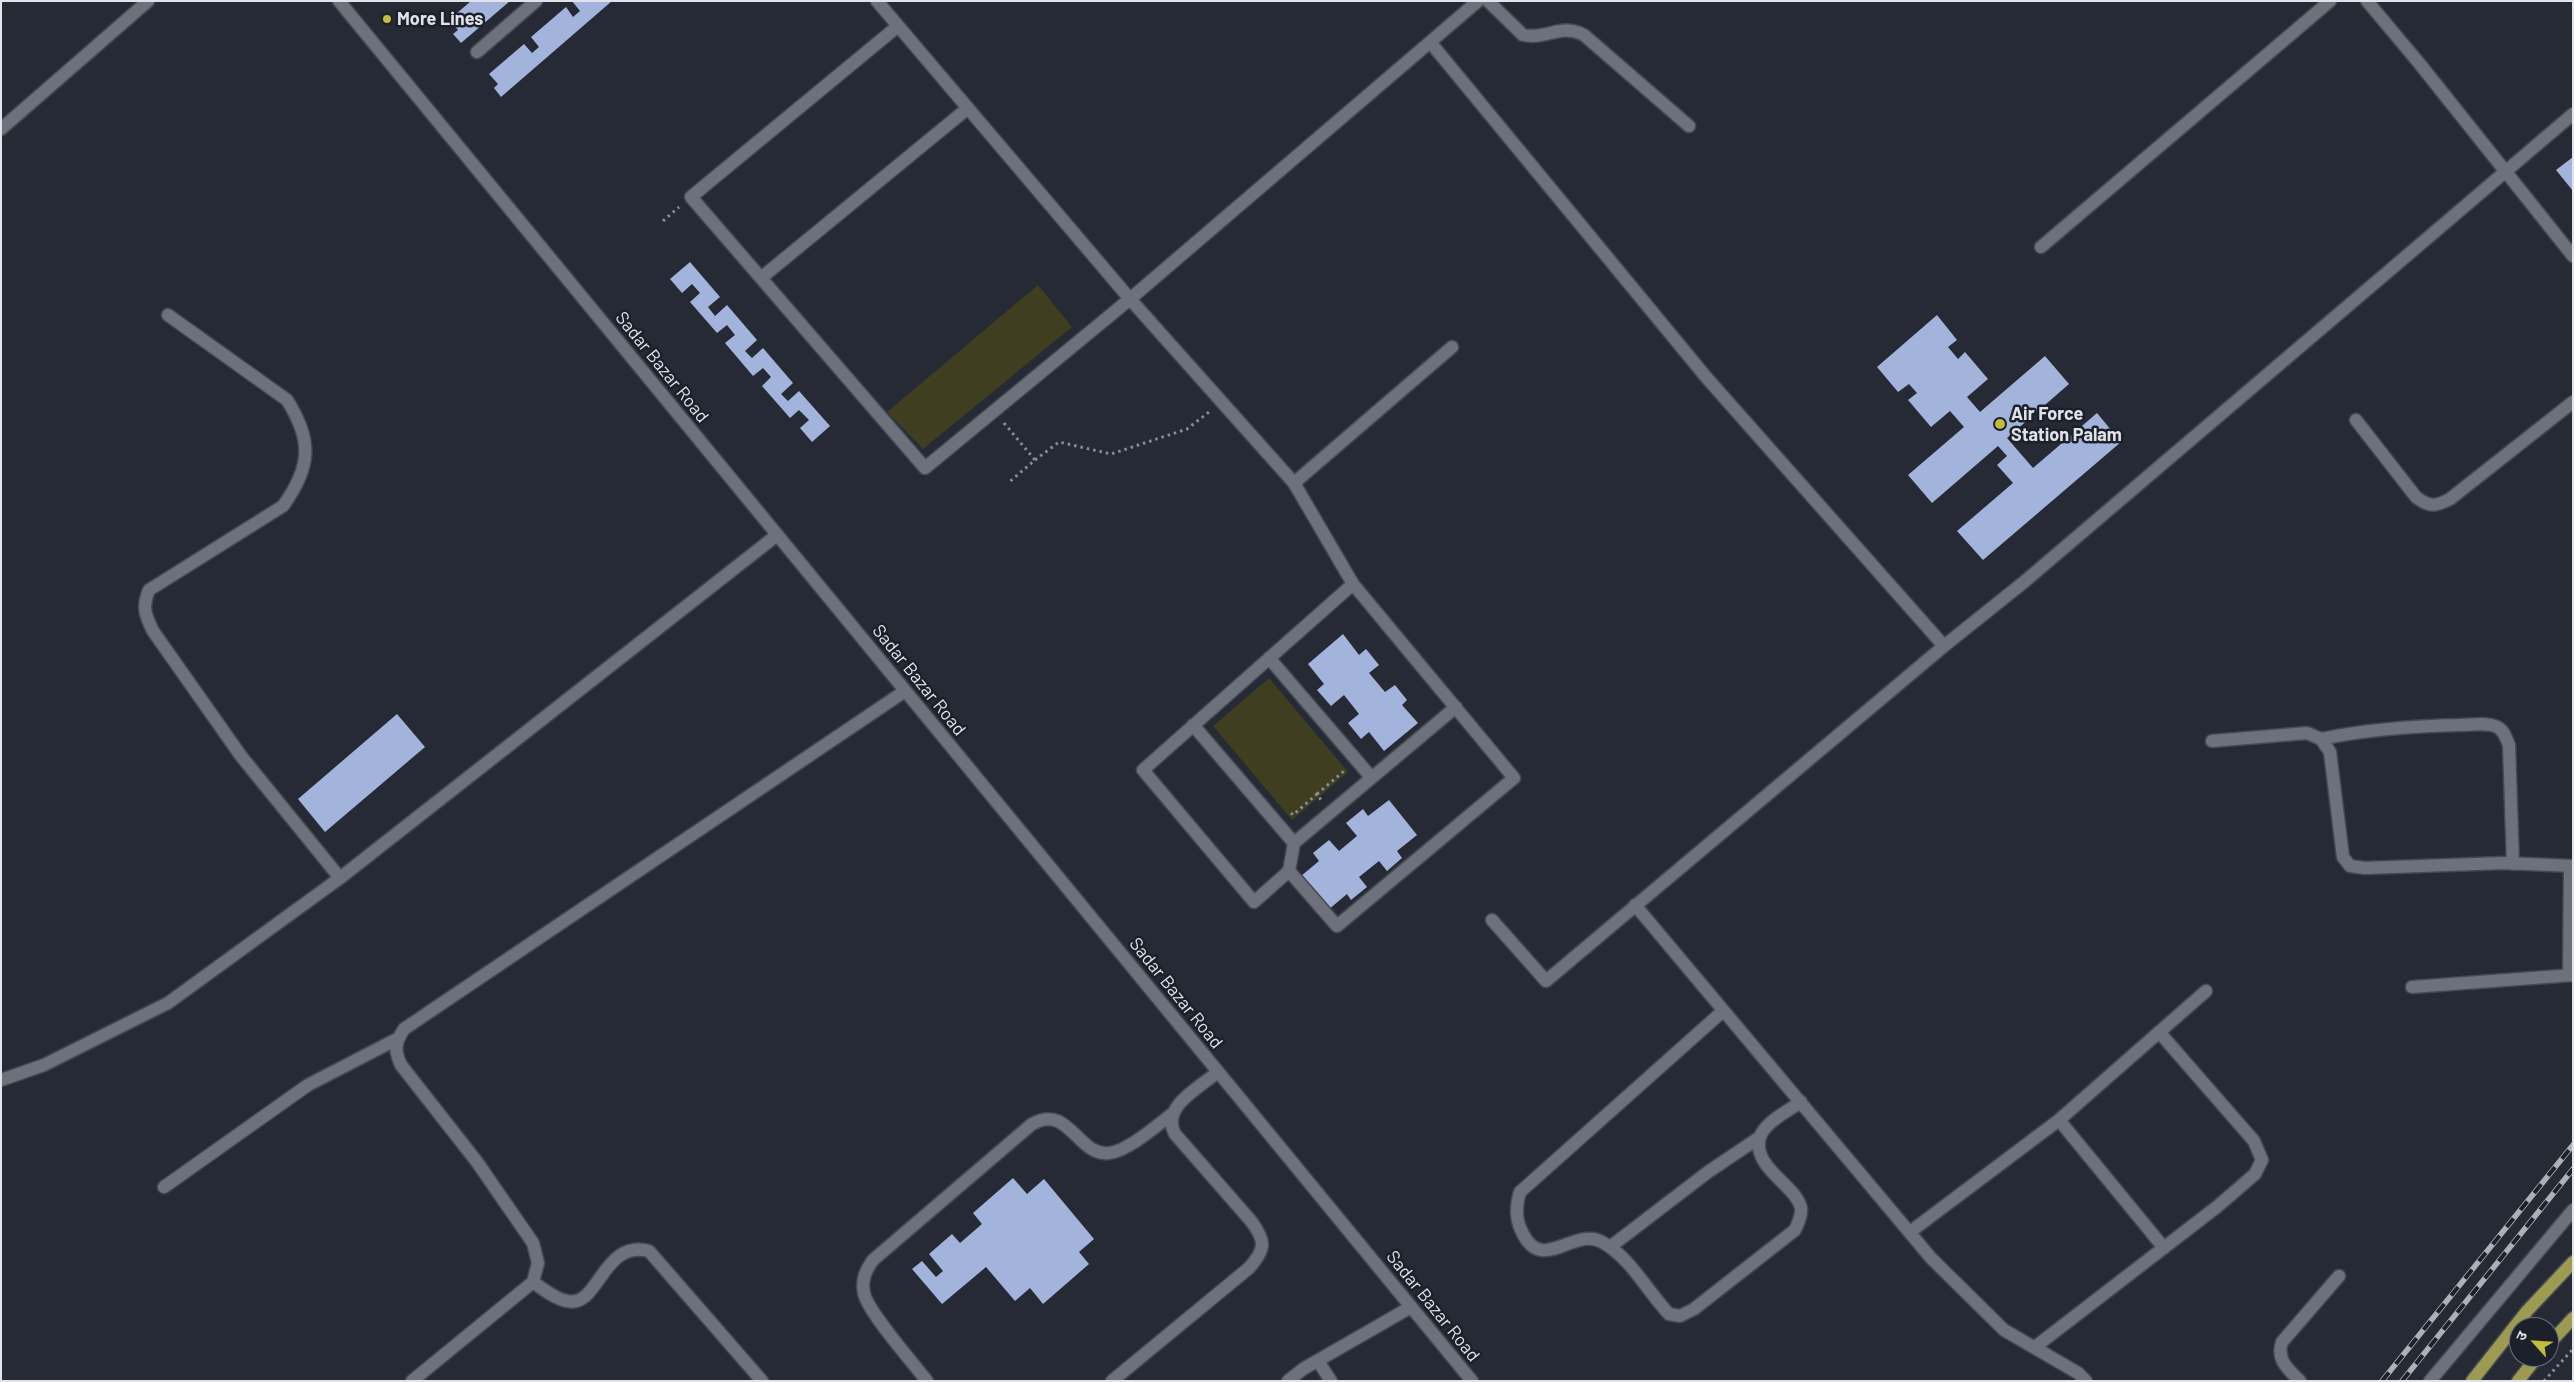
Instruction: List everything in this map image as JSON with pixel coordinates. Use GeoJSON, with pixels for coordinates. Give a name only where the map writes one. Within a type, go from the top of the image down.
{"type":"FeatureCollection","features":[{"type":"Feature","properties":{"kind":"main road"},"geometry":{"type":"LineString","coordinates":[[2472,1381],[2527,1311],[2573,1262]]}},
{"type":"Feature","properties":{"kind":"main road"},"geometry":{"type":"LineString","coordinates":[[2559,1333],[2573,1318]]}},
{"type":"Feature","properties":{"kind":"main road"},"geometry":{"type":"LineString","coordinates":[[2518,1381],[2529,1367]]}},
{"type":"Feature","properties":{"kind":"street"},"geometry":{"type":"LineString","coordinates":[[1,129],[148,1]]}},
{"type":"Feature","properties":{"kind":"street","name":"Sadar Bazar Road"},"geometry":{"type":"LineString","coordinates":[[339,1],[1472,1381]]}},
{"type":"Feature","properties":{"kind":"street"},"geometry":{"type":"LineString","coordinates":[[477,52],[536,1]]}},
{"type":"Feature","properties":{"kind":"street"},"geometry":{"type":"LineString","coordinates":[[877,1],[1130,299],[1294,483],[1353,584],[1514,778],[1337,926],[1289,871]]}},
{"type":"Feature","properties":{"kind":"street"},"geometry":{"type":"LineString","coordinates":[[898,26],[691,197],[925,468],[1130,299],[1478,1]]}},
{"type":"Feature","properties":{"kind":"street"},"geometry":{"type":"LineString","coordinates":[[1488,1],[1523,35],[1543,35],[1565,29],[1584,35],[1689,126]]}},
{"type":"Feature","properties":{"kind":"street"},"geometry":{"type":"LineString","coordinates":[[2041,247],[2330,1]]}},
{"type":"Feature","properties":{"kind":"street"},"geometry":{"type":"LineString","coordinates":[[2367,1],[2420,64],[2573,256]]}},
{"type":"Feature","properties":{"kind":"street"},"geometry":{"type":"LineString","coordinates":[[1430,42],[1706,377],[1944,646]]}},
{"type":"Feature","properties":{"kind":"street"},"geometry":{"type":"LineString","coordinates":[[761,278],[968,108]]}},
{"type":"Feature","properties":{"kind":"street"},"geometry":{"type":"LineString","coordinates":[[1492,920],[1546,981],[1944,646],[2024,582],[2573,114]]}},
{"type":"Feature","properties":{"kind":"street"},"geometry":{"type":"LineString","coordinates":[[168,315],[288,400],[299,419],[304,434],[305,462],[298,486],[283,506],[150,590],[144,602],[144,613],[153,631],[241,756],[340,878]]}},
{"type":"Feature","properties":{"kind":"street"},"geometry":{"type":"LineString","coordinates":[[1294,483],[1452,348]]}},
{"type":"Feature","properties":{"kind":"street"},"geometry":{"type":"LineString","coordinates":[[2356,420],[2416,498],[2427,505],[2437,506],[2450,499],[2573,402]]}},
{"type":"Feature","properties":{"kind":"street"},"geometry":{"type":"LineString","coordinates":[[1,1080],[44,1065],[168,1003],[340,878],[777,535]]}},
{"type":"Feature","properties":{"kind":"street"},"geometry":{"type":"LineString","coordinates":[[1353,584],[1143,770],[1254,902],[1289,871],[1294,843],[1456,707]]}},
{"type":"Feature","properties":{"kind":"street"},"geometry":{"type":"LineString","coordinates":[[1269,658],[1371,777]]}},
{"type":"Feature","properties":{"kind":"street"},"geometry":{"type":"LineString","coordinates":[[412,1381],[533,1282],[538,1263],[533,1243],[478,1162],[401,1065],[394,1050],[397,1039],[404,1030],[437,1006],[905,691]]}},
{"type":"Feature","properties":{"kind":"street"},"geometry":{"type":"LineString","coordinates":[[2321,739],[2357,732],[2428,726],[2485,724],[2497,727],[2504,733],[2509,745],[2513,864]]}},
{"type":"Feature","properties":{"kind":"street"},"geometry":{"type":"LineString","coordinates":[[1193,725],[1294,843]]}},
{"type":"Feature","properties":{"kind":"street"},"geometry":{"type":"LineString","coordinates":[[2212,741],[2307,733],[2321,739],[2330,752],[2343,857],[2350,866],[2365,868],[2513,864],[2572,866],[2571,975],[2412,987]]}},
{"type":"Feature","properties":{"kind":"street"},"geometry":{"type":"LineString","coordinates":[[1635,905],[1932,1258],[2004,1330],[2078,1373],[2086,1381]]}},
{"type":"Feature","properties":{"kind":"street"},"geometry":{"type":"LineString","coordinates":[[1910,1232],[2059,1120],[2206,991]]}},
{"type":"Feature","properties":{"kind":"street"},"geometry":{"type":"LineString","coordinates":[[1723,1011],[1520,1192],[1516,1220],[1523,1235],[1534,1248],[1546,1251],[1557,1249],[1577,1240],[1589,1238],[1600,1241],[1621,1256],[1669,1314],[1680,1316],[1694,1309],[1796,1230],[1801,1216],[1801,1206],[1768,1168],[1759,1153],[1760,1137]]}},
{"type":"Feature","properties":{"kind":"street"},"geometry":{"type":"LineString","coordinates":[[2036,1347],[2164,1248],[2254,1174],[2262,1160],[2254,1141],[2159,1032]]}},
{"type":"Feature","properties":{"kind":"street"},"geometry":{"type":"LineString","coordinates":[[164,1187],[308,1084],[397,1039]]}},
{"type":"Feature","properties":{"kind":"street"},"geometry":{"type":"LineString","coordinates":[[927,1381],[872,1309],[864,1294],[866,1270],[873,1260],[1032,1124],[1041,1119],[1053,1118],[1062,1123],[1097,1152],[1109,1153],[1122,1150],[1172,1114],[1178,1106],[1218,1072]]}},
{"type":"Feature","properties":{"kind":"street"},"geometry":{"type":"LineString","coordinates":[[1610,1247],[1708,1172],[1760,1137],[1771,1124],[1801,1102]]}},
{"type":"Feature","properties":{"kind":"street"},"geometry":{"type":"LineString","coordinates":[[1112,1381],[1249,1268],[1259,1256],[1263,1245],[1261,1234],[1251,1221],[1175,1134],[1170,1126],[1172,1114]]}},
{"type":"Feature","properties":{"kind":"street"},"geometry":{"type":"LineString","coordinates":[[2059,1120],[2164,1248]]}},
{"type":"Feature","properties":{"kind":"street"},"geometry":{"type":"LineString","coordinates":[[2430,1381],[2573,1210]]}},
{"type":"Feature","properties":{"kind":"street"},"geometry":{"type":"LineString","coordinates":[[533,1282],[567,1302],[578,1302],[590,1291],[614,1258],[627,1250],[638,1248],[649,1251],[762,1381]]}},
{"type":"Feature","properties":{"kind":"street"},"geometry":{"type":"LineString","coordinates":[[2300,1381],[2282,1362],[2278,1352],[2282,1342],[2339,1276]]}},
{"type":"Feature","properties":{"kind":"street"},"geometry":{"type":"LineString","coordinates":[[1288,1381],[1318,1361],[1411,1307]]}},
{"type":"Feature","properties":{"kind":"street"},"geometry":{"type":"LineString","coordinates":[[1318,1361],[1331,1381]]}},
{"type":"Feature","properties":{"kind":"path"},"geometry":{"type":"LineString","coordinates":[[663,221],[691,197]]}},
{"type":"Feature","properties":{"kind":"path"},"geometry":{"type":"LineString","coordinates":[[1008,483],[1059,442],[1111,454],[1188,429],[1220,402]]}},
{"type":"Feature","properties":{"kind":"path"},"geometry":{"type":"LineString","coordinates":[[994,412],[1035,460]]}},
{"type":"Feature","properties":{"kind":"path"},"geometry":{"type":"LineString","coordinates":[[1286,807],[1293,815],[1344,771],[1337,764]]}},
{"type":"Feature","properties":{"kind":"path"},"geometry":{"type":"LineString","coordinates":[[1317,794],[1331,812]]}},
{"type":"Feature","properties":{"kind":"path"},"geometry":{"type":"LineString","coordinates":[[2544,1381],[2573,1349]]}},
{"type":"Feature","properties":{"kind":"shaded area"},"geometry":{"type":"Polygon","coordinates":[[[1038,285],[1072,327],[923,449],[887,412],[1038,285]]]}},
{"type":"Feature","properties":{"kind":"shaded area"},"geometry":{"type":"Polygon","coordinates":[[[1269,678],[1348,772],[1292,820],[1213,726],[1269,678]]]}},
{"type":"Feature","properties":{"kind":"building"},"geometry":{"type":"Polygon","coordinates":[[[471,1],[510,1],[461,43],[453,34],[458,30],[449,20],[471,1]]]}},
{"type":"Feature","properties":{"kind":"building"},"geometry":{"type":"Polygon","coordinates":[[[572,1],[612,1],[501,97],[494,88],[498,84],[489,74],[524,44],[532,53],[539,47],[531,37],[566,7],[573,17],[580,11],[572,1]]]}},
{"type":"Feature","properties":{"kind":"building"},"geometry":{"type":"Polygon","coordinates":[[[2573,157],[2573,191],[2556,170],[2573,157]]]}},
{"type":"Feature","properties":{"kind":"building"},"geometry":{"type":"Polygon","coordinates":[[[690,262],[720,297],[708,307],[715,316],[727,305],[757,340],[745,351],[752,358],[763,348],[793,383],[781,394],[788,401],[799,391],[830,426],[812,442],[800,428],[809,420],[799,410],[790,418],[762,386],[771,377],[763,368],[753,376],[725,343],[735,335],[727,325],[717,333],[690,302],[700,293],[692,284],[682,293],[670,279],[690,262]]]}},
{"type":"Feature","properties":{"kind":"building"},"geometry":{"type":"Polygon","coordinates":[[[1937,315],[1957,340],[1948,347],[1958,359],[1965,352],[1988,379],[1967,397],[1980,412],[2045,356],[2069,384],[2007,438],[2033,468],[2097,413],[2121,442],[1983,560],[1957,531],[2013,483],[1997,465],[2007,456],[1998,446],[1932,503],[1908,475],[1964,427],[1950,411],[1931,427],[1908,400],[1917,393],[1909,384],[1898,392],[1877,367],[1937,315]]]}},
{"type":"Feature","properties":{"kind":"building"},"geometry":{"type":"Polygon","coordinates":[[[1343,634],[1359,655],[1366,649],[1379,665],[1369,673],[1385,692],[1395,685],[1407,700],[1402,705],[1418,723],[1384,751],[1369,732],[1361,739],[1348,723],[1359,714],[1344,695],[1331,706],[1317,690],[1324,684],[1308,664],[1343,634]]]}},
{"type":"Feature","properties":{"kind":"building"},"geometry":{"type":"Polygon","coordinates":[[[397,714],[425,747],[325,832],[298,799],[397,714]]]}},
{"type":"Feature","properties":{"kind":"building"},"geometry":{"type":"Polygon","coordinates":[[[1389,800],[1417,835],[1397,851],[1402,858],[1387,871],[1379,861],[1359,877],[1367,887],[1351,900],[1347,894],[1328,910],[1301,876],[1319,861],[1313,853],[1329,840],[1339,851],[1357,836],[1346,823],[1363,809],[1368,816],[1389,800]]]}},
{"type":"Feature","properties":{"kind":"building"},"geometry":{"type":"Polygon","coordinates":[[[1013,1178],[1027,1194],[1044,1179],[1094,1239],[1079,1252],[1089,1264],[1043,1304],[1030,1288],[1015,1301],[986,1267],[942,1304],[912,1269],[922,1261],[936,1277],[943,1271],[929,1254],[952,1234],[960,1243],[982,1224],[973,1213],[1013,1178]]]}},
{"type":"Feature","properties":{"kind":"railway"},"geometry":{"type":"LineString","coordinates":[[2382,1381],[2573,1145]]}},
{"type":"Feature","properties":{"kind":"railway"},"geometry":{"type":"LineString","coordinates":[[2402,1381],[2573,1169]]}},
{"type":"Feature","properties":{"kind":"place","name":"More Lines"},"geometry":{"type":"Point","coordinates":[387,19]}},
{"type":"Feature","properties":{"kind":"place","name":"Air Force Station Palam"},"geometry":{"type":"Point","coordinates":[2000,424]}}]}
